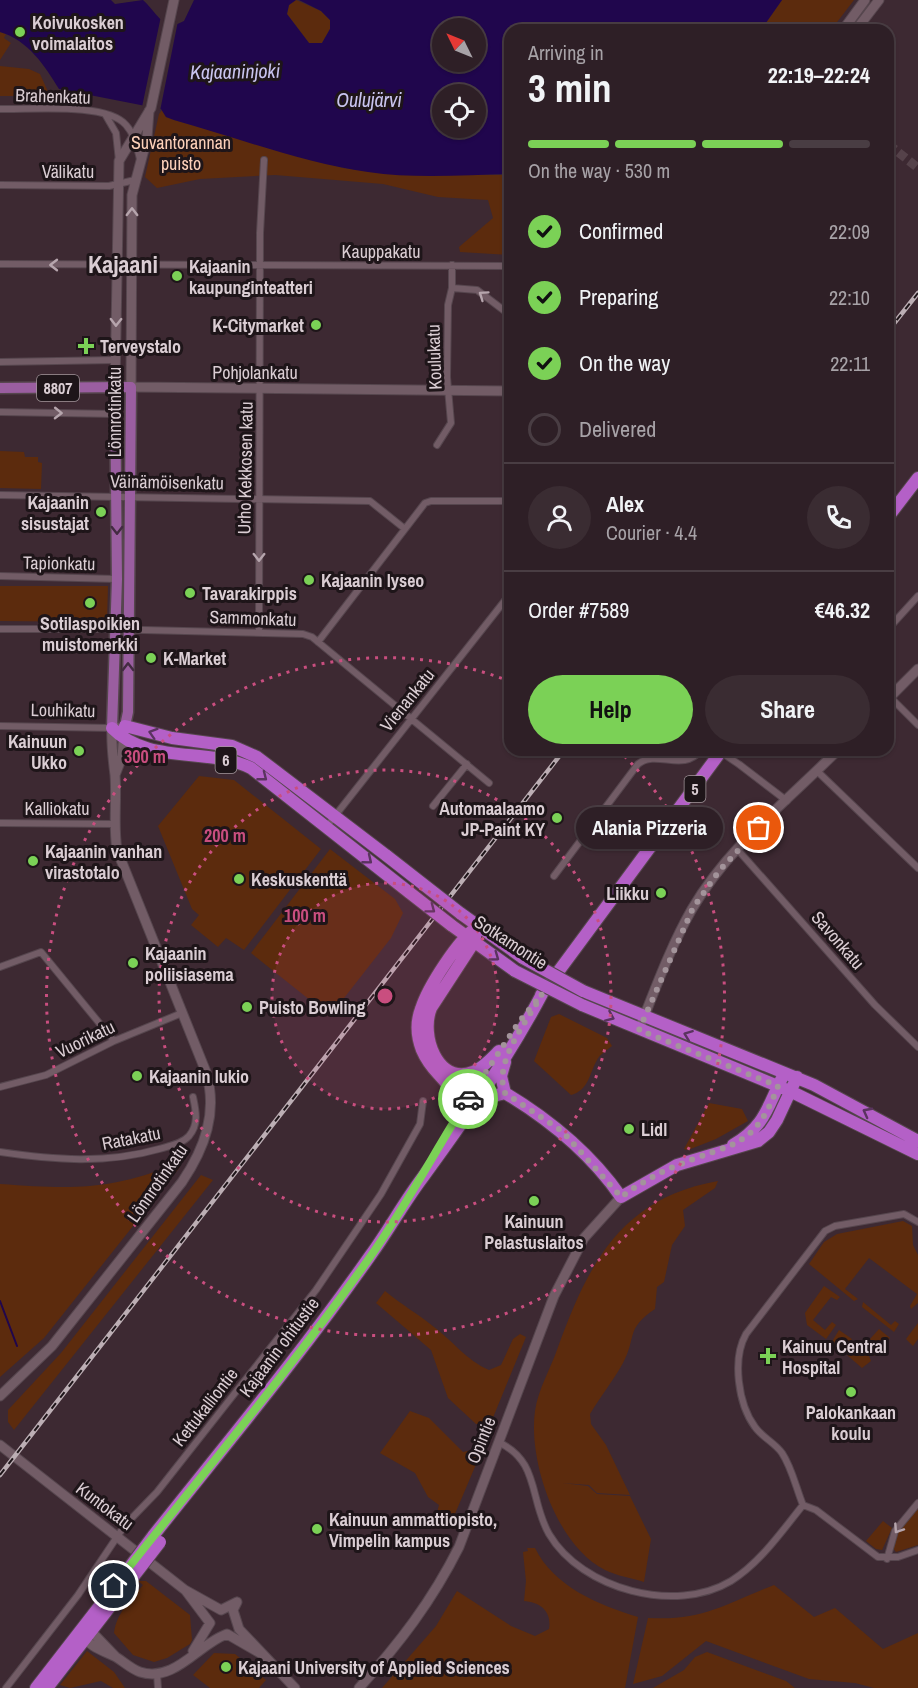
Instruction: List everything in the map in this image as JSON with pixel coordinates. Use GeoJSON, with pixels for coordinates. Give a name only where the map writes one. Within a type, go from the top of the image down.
{"type":"FeatureCollection","features":[{"type":"Feature","properties":{"kind":"highway"},"geometry":{"type":"LineString","coordinates":[[894,509],[918,478]]}},
{"type":"Feature","properties":{"kind":"highway","name":"Sotkamontie"},"geometry":{"type":"LineString","coordinates":[[125,726],[172,738],[244,750],[257,757],[410,893],[516,971],[582,1005],[639,1030],[790,1091],[918,1155]]}},
{"type":"Feature","properties":{"kind":"highway","name":"Sotkamontie"},"geometry":{"type":"LineString","coordinates":[[112,728],[123,739],[182,755],[241,763],[387,856],[477,927],[523,958],[583,991],[797,1077],[868,1112],[918,1141]]}},
{"type":"Feature","properties":{"kind":"highway","name":"Kajaanin ohitustie"},"geometry":{"type":"LineString","coordinates":[[86,1633],[156,1537],[370,1256],[542,994],[716,756]]}},
{"type":"Feature","properties":{"kind":"highway"},"geometry":{"type":"LineString","coordinates":[[477,927],[431,1008],[427,1021],[427,1036],[432,1052],[438,1061],[448,1070],[460,1073],[479,1068],[504,1051]]}},
{"type":"Feature","properties":{"kind":"highway"},"geometry":{"type":"LineString","coordinates":[[470,938],[429,992],[420,1011],[418,1024],[424,1054],[454,1094],[461,1117],[485,1099],[508,1095]]}},
{"type":"Feature","properties":{"kind":"highway"},"geometry":{"type":"LineString","coordinates":[[504,1051],[501,1076],[508,1095],[562,1131],[621,1197],[677,1165],[727,1148],[751,1144],[763,1137],[777,1120],[797,1077]]}},
{"type":"Feature","properties":{"kind":"highway"},"geometry":{"type":"LineString","coordinates":[[727,1148],[751,1132],[765,1118],[784,1073]]}},
{"type":"Feature","properties":{"kind":"highway","name":"5"},"geometry":{"type":"LineString","coordinates":[[36,1688],[86,1633]]}},
{"type":"Feature","properties":{"kind":"highway","name":"5"},"geometry":{"type":"LineString","coordinates":[[46,1688],[86,1633]]}},
{"type":"Feature","properties":{"kind":"main road","name":"Pohjolankatu"},"geometry":{"type":"LineString","coordinates":[[0,388],[130,387]]}},
{"type":"Feature","properties":{"kind":"main road","name":"Lönnrotinkatu"},"geometry":{"type":"LineString","coordinates":[[125,726],[128,712],[130,387]]}},
{"type":"Feature","properties":{"kind":"main road","name":"Lönnrotinkatu"},"geometry":{"type":"LineString","coordinates":[[112,728],[117,579],[115,388]]}},
{"type":"Feature","properties":{"kind":"street"},"geometry":{"type":"LineString","coordinates":[[150,110],[174,0]]}},
{"type":"Feature","properties":{"kind":"street"},"geometry":{"type":"LineString","coordinates":[[847,24],[865,0]]}},
{"type":"Feature","properties":{"kind":"street"},"geometry":{"type":"LineString","coordinates":[[861,24],[879,0]]}},
{"type":"Feature","properties":{"kind":"street","name":"Brahenkatu"},"geometry":{"type":"LineString","coordinates":[[0,109],[93,111],[125,123],[133,135]]}},
{"type":"Feature","properties":{"kind":"street","name":"Lönnrotinkatu"},"geometry":{"type":"LineString","coordinates":[[115,388],[119,161],[150,110]]}},
{"type":"Feature","properties":{"kind":"street","name":"Lönnrotinkatu"},"geometry":{"type":"LineString","coordinates":[[130,387],[132,195],[141,162],[150,110]]}},
{"type":"Feature","properties":{"kind":"street","name":"Brahenkatu"},"geometry":{"type":"LineString","coordinates":[[105,114],[116,133],[119,161]]}},
{"type":"Feature","properties":{"kind":"street"},"geometry":{"type":"LineString","coordinates":[[133,135],[141,162]]}},
{"type":"Feature","properties":{"kind":"street","name":"Urho Kekkosen katu"},"geometry":{"type":"LineString","coordinates":[[259,633],[260,265],[264,160]]}},
{"type":"Feature","properties":{"kind":"street","name":"Välikatu"},"geometry":{"type":"LineString","coordinates":[[0,185],[118,185],[135,180]]}},
{"type":"Feature","properties":{"kind":"street","name":"Kauppakatu"},"geometry":{"type":"LineString","coordinates":[[0,264],[504,266]]}},
{"type":"Feature","properties":{"kind":"street","name":"Koulukatu"},"geometry":{"type":"LineString","coordinates":[[436,445],[451,423],[448,305],[452,288],[452,265]]}},
{"type":"Feature","properties":{"kind":"street"},"geometry":{"type":"LineString","coordinates":[[452,288],[477,290],[504,310]]}},
{"type":"Feature","properties":{"kind":"street"},"geometry":{"type":"LineString","coordinates":[[0,362],[115,360]]}},
{"type":"Feature","properties":{"kind":"street","name":"Pohjolankatu"},"geometry":{"type":"LineString","coordinates":[[130,387],[504,391]]}},
{"type":"Feature","properties":{"kind":"street"},"geometry":{"type":"LineString","coordinates":[[0,412],[116,414]]}},
{"type":"Feature","properties":{"kind":"street","name":"Väinämöisenkatu"},"geometry":{"type":"LineString","coordinates":[[0,495],[370,501],[405,530]]}},
{"type":"Feature","properties":{"kind":"street"},"geometry":{"type":"LineString","coordinates":[[318,642],[425,503],[431,501],[504,501]]}},
{"type":"Feature","properties":{"kind":"street","name":"Tapionkatu"},"geometry":{"type":"LineString","coordinates":[[0,576],[117,579]]}},
{"type":"Feature","properties":{"kind":"street"},"geometry":{"type":"LineString","coordinates":[[894,622],[918,596]]}},
{"type":"Feature","properties":{"kind":"street","name":"Vienankatu"},"geometry":{"type":"LineString","coordinates":[[331,821],[504,602]]}},
{"type":"Feature","properties":{"kind":"street","name":"Sammonkatu"},"geometry":{"type":"LineString","coordinates":[[0,629],[114,629],[303,634],[318,642],[489,783]]}},
{"type":"Feature","properties":{"kind":"street"},"geometry":{"type":"LineString","coordinates":[[894,693],[918,669]]}},
{"type":"Feature","properties":{"kind":"street"},"geometry":{"type":"LineString","coordinates":[[894,703],[918,725]]}},
{"type":"Feature","properties":{"kind":"street","name":"Louhikatu"},"geometry":{"type":"LineString","coordinates":[[0,726],[112,728],[125,726]]}},
{"type":"Feature","properties":{"kind":"street","name":"Lönnrotinkatu"},"geometry":{"type":"LineString","coordinates":[[115,775],[122,757],[125,726]]}},
{"type":"Feature","properties":{"kind":"street","name":"Lönnrotinkatu"},"geometry":{"type":"LineString","coordinates":[[0,1396],[52,1346],[75,1319],[195,1163],[210,1124],[209,1084],[121,865],[114,824],[115,775],[111,755],[112,728]]}},
{"type":"Feature","properties":{"kind":"street"},"geometry":{"type":"LineString","coordinates":[[554,876],[638,764],[654,757],[682,762],[695,756]]}},
{"type":"Feature","properties":{"kind":"street"},"geometry":{"type":"LineString","coordinates":[[728,756],[787,801]]}},
{"type":"Feature","properties":{"kind":"street"},"geometry":{"type":"LineString","coordinates":[[639,1030],[693,908],[738,850],[832,756]]}},
{"type":"Feature","properties":{"kind":"street"},"geometry":{"type":"LineString","coordinates":[[434,806],[467,764]]}},
{"type":"Feature","properties":{"kind":"street"},"geometry":{"type":"LineString","coordinates":[[817,771],[918,868]]}},
{"type":"Feature","properties":{"kind":"street","name":"Kalliokatu"},"geometry":{"type":"LineString","coordinates":[[0,823],[114,824]]}},
{"type":"Feature","properties":{"kind":"street","name":"Savonkatu"},"geometry":{"type":"LineString","coordinates":[[738,850],[875,1005],[918,1047]]}},
{"type":"Feature","properties":{"kind":"street"},"geometry":{"type":"LineString","coordinates":[[0,967],[41,952],[114,1041]]}},
{"type":"Feature","properties":{"kind":"street","name":"Vuorikatu"},"geometry":{"type":"LineString","coordinates":[[0,1087],[46,1075],[114,1041],[182,1013]]}},
{"type":"Feature","properties":{"kind":"street","name":"Ratakatu"},"geometry":{"type":"LineString","coordinates":[[0,1152],[97,1160],[144,1153],[174,1144],[190,1135],[198,1116],[193,1097]]}},
{"type":"Feature","properties":{"kind":"street","name":"Kettukalliontie"},"geometry":{"type":"LineString","coordinates":[[6,1688],[78,1595],[117,1537],[200,1439],[316,1290],[359,1230],[420,1124],[423,1101]]}},
{"type":"Feature","properties":{"kind":"street","name":"Opintie"},"geometry":{"type":"LineString","coordinates":[[359,1688],[395,1649],[440,1585],[459,1547],[566,1269],[584,1238],[621,1197]]}},
{"type":"Feature","properties":{"kind":"street"},"geometry":{"type":"LineString","coordinates":[[918,1222],[904,1214],[836,1226],[825,1231],[740,1345],[739,1374],[748,1416],[757,1430],[783,1454],[803,1505],[816,1510],[878,1557],[887,1559],[918,1550]]}},
{"type":"Feature","properties":{"kind":"street"},"geometry":{"type":"LineString","coordinates":[[498,1442],[510,1448],[523,1460],[545,1525],[567,1556],[588,1572],[638,1592],[688,1596],[729,1582],[755,1562],[803,1505]]}},
{"type":"Feature","properties":{"kind":"street","name":"Kuntokatu"},"geometry":{"type":"LineString","coordinates":[[0,1445],[185,1590],[221,1610],[237,1602],[233,1610],[234,1620]]}},
{"type":"Feature","properties":{"kind":"street"},"geometry":{"type":"LineString","coordinates":[[887,1559],[895,1531],[918,1503]]}},
{"type":"Feature","properties":{"kind":"street"},"geometry":{"type":"LineString","coordinates":[[185,1590],[215,1633],[227,1634],[260,1653]]}},
{"type":"Feature","properties":{"kind":"street"},"geometry":{"type":"LineString","coordinates":[[184,1662],[201,1641],[214,1613],[221,1610]]}},
{"type":"Feature","properties":{"kind":"street"},"geometry":{"type":"LineString","coordinates":[[86,1633],[103,1653],[137,1671],[157,1674],[184,1662],[213,1639],[227,1634],[232,1630],[234,1620]]}},
{"type":"Feature","properties":{"kind":"street"},"geometry":{"type":"LineString","coordinates":[[234,1620],[260,1653],[295,1688]]}},
{"type":"Feature","properties":{"kind":"street"},"geometry":{"type":"LineString","coordinates":[[157,1674],[158,1688]]}},
{"type":"Feature","properties":{"kind":"green space"},"geometry":{"type":"Polygon","coordinates":[[[296,0],[321,11],[330,20],[330,29],[322,43],[309,43],[287,14],[289,5],[296,0]]]}},
{"type":"Feature","properties":{"kind":"green space"},"geometry":{"type":"Polygon","coordinates":[[[782,0],[854,0],[836,24],[765,24],[782,0]]]}},
{"type":"Feature","properties":{"kind":"green space"},"geometry":{"type":"Polygon","coordinates":[[[0,32],[6,34],[4,38],[11,43],[0,60],[0,32]]]}},
{"type":"Feature","properties":{"kind":"green space"},"geometry":{"type":"Polygon","coordinates":[[[0,66],[29,69],[40,74],[50,96],[0,96],[0,66]]]}},
{"type":"Feature","properties":{"kind":"green space","name":"Suvantorannan puisto"},"geometry":{"type":"Polygon","coordinates":[[[162,110],[166,117],[174,120],[343,168],[397,174],[504,175],[504,255],[460,252],[459,247],[493,218],[488,200],[438,197],[383,184],[275,175],[200,179],[157,188],[145,177],[159,114],[162,110]]]}},
{"type":"Feature","properties":{"kind":"green space"},"geometry":{"type":"Polygon","coordinates":[[[0,451],[24,452],[25,457],[38,457],[38,462],[42,463],[41,489],[0,488],[0,451]]]}},
{"type":"Feature","properties":{"kind":"green space"},"geometry":{"type":"Polygon","coordinates":[[[0,586],[108,586],[107,622],[0,621],[0,586]]]}},
{"type":"Feature","properties":{"kind":"green space","name":"Keskuskenttä"},"geometry":{"type":"Polygon","coordinates":[[[199,776],[234,780],[321,849],[244,950],[226,938],[218,947],[191,925],[199,915],[192,909],[158,826],[199,776]]]}},
{"type":"Feature","properties":{"kind":"green space"},"geometry":{"type":"Polygon","coordinates":[[[330,849],[395,899],[403,913],[391,938],[330,1016],[251,953],[330,849]]]}},
{"type":"Feature","properties":{"kind":"green space"},"geometry":{"type":"Polygon","coordinates":[[[559,1014],[607,1038],[612,1046],[598,1058],[582,1089],[571,1095],[534,1061],[551,1017],[559,1014]]]}},
{"type":"Feature","properties":{"kind":"green space"},"geometry":{"type":"Polygon","coordinates":[[[709,1103],[742,1109],[748,1121],[716,1139],[688,1150],[684,1149],[709,1103]]]}},
{"type":"Feature","properties":{"kind":"green space"},"geometry":{"type":"Polygon","coordinates":[[[176,1164],[180,1167],[44,1338],[0,1377],[0,1184],[69,1187],[109,1184],[176,1164]]]}},
{"type":"Feature","properties":{"kind":"green space"},"geometry":{"type":"Polygon","coordinates":[[[201,1175],[213,1180],[14,1430],[8,1422],[8,1410],[61,1353],[201,1175]]]}},
{"type":"Feature","properties":{"kind":"green space"},"geometry":{"type":"Polygon","coordinates":[[[718,1181],[715,1188],[683,1210],[685,1226],[672,1245],[664,1282],[657,1287],[655,1309],[635,1328],[623,1363],[590,1414],[591,1424],[606,1445],[630,1495],[597,1493],[589,1485],[562,1483],[588,1486],[597,1494],[630,1496],[651,1539],[644,1582],[605,1570],[588,1558],[560,1523],[541,1477],[536,1454],[535,1411],[570,1316],[597,1262],[614,1238],[633,1219],[657,1202],[685,1190],[718,1181]]]}},
{"type":"Feature","properties":{"kind":"green space"},"geometry":{"type":"Polygon","coordinates":[[[903,1221],[912,1226],[913,1245],[918,1255],[918,1303],[911,1309],[910,1306],[917,1294],[869,1258],[845,1289],[858,1299],[854,1301],[809,1264],[824,1242],[837,1234],[903,1221]]]}},
{"type":"Feature","properties":{"kind":"green space"},"geometry":{"type":"Polygon","coordinates":[[[824,1286],[840,1297],[837,1300],[831,1297],[813,1320],[825,1330],[832,1322],[836,1325],[826,1339],[807,1325],[805,1313],[824,1286]]]}},
{"type":"Feature","properties":{"kind":"green space"},"geometry":{"type":"Polygon","coordinates":[[[385,1291],[434,1327],[467,1356],[489,1370],[501,1365],[513,1339],[520,1334],[526,1337],[490,1425],[476,1424],[448,1398],[431,1350],[376,1303],[385,1291]]]}},
{"type":"Feature","properties":{"kind":"green space"},"geometry":{"type":"Polygon","coordinates":[[[863,1302],[891,1325],[895,1321],[899,1324],[894,1332],[862,1307],[863,1302]]]}},
{"type":"Feature","properties":{"kind":"green space"},"geometry":{"type":"Polygon","coordinates":[[[918,1323],[918,1339],[913,1346],[906,1339],[918,1323]]]}},
{"type":"Feature","properties":{"kind":"green space"},"geometry":{"type":"Polygon","coordinates":[[[879,1329],[890,1338],[874,1356],[863,1342],[870,1339],[879,1329]]]}},
{"type":"Feature","properties":{"kind":"green space"},"geometry":{"type":"Polygon","coordinates":[[[839,1330],[852,1339],[842,1353],[831,1343],[839,1330]]]}},
{"type":"Feature","properties":{"kind":"green space"},"geometry":{"type":"Polygon","coordinates":[[[856,1341],[867,1351],[871,1361],[862,1368],[847,1355],[856,1341]]]}},
{"type":"Feature","properties":{"kind":"green space"},"geometry":{"type":"Polygon","coordinates":[[[410,1411],[429,1418],[463,1452],[476,1449],[480,1455],[449,1528],[435,1520],[439,1505],[428,1497],[415,1473],[380,1453],[410,1411]]]}},
{"type":"Feature","properties":{"kind":"green space"},"geometry":{"type":"Polygon","coordinates":[[[918,1508],[918,1545],[896,1552],[892,1547],[897,1534],[918,1508]]]}},
{"type":"Feature","properties":{"kind":"green space"},"geometry":{"type":"Polygon","coordinates":[[[883,1521],[892,1528],[882,1550],[876,1549],[866,1541],[883,1521]]]}},
{"type":"Feature","properties":{"kind":"green space"},"geometry":{"type":"Polygon","coordinates":[[[527,1548],[535,1548],[543,1562],[554,1574],[579,1593],[608,1607],[638,1617],[625,1688],[382,1688],[436,1626],[457,1591],[511,1626],[535,1636],[549,1629],[547,1612],[535,1603],[524,1601],[526,1581],[523,1552],[528,1551],[527,1548]]]}},
{"type":"Feature","properties":{"kind":"green space"},"geometry":{"type":"Polygon","coordinates":[[[138,1581],[146,1581],[190,1615],[192,1640],[190,1644],[167,1658],[154,1662],[133,1655],[114,1633],[121,1613],[143,1585],[138,1581]]]}},
{"type":"Feature","properties":{"kind":"green space"},"geometry":{"type":"Polygon","coordinates":[[[774,1585],[814,1617],[835,1608],[883,1649],[918,1633],[918,1688],[874,1688],[855,1683],[809,1679],[706,1641],[662,1676],[633,1684],[648,1618],[700,1614],[774,1585]]]}},
{"type":"Feature","properties":{"kind":"green space"},"geometry":{"type":"Polygon","coordinates":[[[87,1651],[114,1672],[125,1688],[113,1688],[101,1681],[70,1688],[60,1685],[87,1651]]]}},
{"type":"Feature","properties":{"kind":"green space"},"geometry":{"type":"Polygon","coordinates":[[[707,1652],[786,1681],[795,1688],[653,1688],[684,1670],[695,1657],[707,1652]]]}},
{"type":"Feature","properties":{"kind":"green space","name":"Kajaani University of Applied Sciences"},"geometry":{"type":"Polygon","coordinates":[[[214,1653],[235,1654],[266,1680],[259,1688],[210,1688],[193,1675],[214,1653]]]}},
{"type":"Feature","properties":{"kind":"water","name":"Oulujärvi"},"geometry":{"type":"Polygon","coordinates":[[[0,0],[111,0],[115,4],[143,0],[171,27],[184,21],[194,0],[296,0],[289,5],[287,14],[309,43],[322,43],[330,29],[330,20],[321,11],[299,0],[782,0],[765,24],[504,24],[504,174],[439,176],[385,174],[319,163],[174,120],[166,117],[161,109],[59,89],[42,63],[19,41],[0,32],[0,0]]]}},
{"type":"Feature","properties":{"kind":"pier"},"geometry":{"type":"Polygon","coordinates":[[[161,16],[171,23],[178,21],[160,111],[142,107],[161,16]]]}},
{"type":"Feature","properties":{"kind":"waterway"},"geometry":{"type":"LineString","coordinates":[[0,1301],[17,1346]]}},
{"type":"Feature","properties":{"kind":"tunnel"},"geometry":{"type":"LineString","coordinates":[[894,149],[918,168]]}},
{"type":"Feature","properties":{"kind":"railway"},"geometry":{"type":"LineString","coordinates":[[894,323],[918,293]]}},
{"type":"Feature","properties":{"kind":"railway"},"geometry":{"type":"LineString","coordinates":[[0,1475],[559,756]]}},
{"type":"Feature","properties":{"kind":"way so far"},"geometry":{"type":"LineString","coordinates":[[468,1099],[519,1022],[542,994],[508,1051],[501,1076],[505,1093],[562,1131],[621,1197],[656,1175],[677,1165],[727,1148],[751,1132],[765,1118],[778,1086],[639,1030],[693,908],[719,871],[759,828]]}},
{"type":"Feature","properties":{"kind":"place","name":"Koivukosken voimalaitos"},"geometry":{"type":"Point","coordinates":[20,32]}},
{"type":"Feature","properties":{"kind":"place","name":"Kajaanin kaupunginteatteri"},"geometry":{"type":"Point","coordinates":[177,276]}},
{"type":"Feature","properties":{"kind":"place","name":"K-Citymarket"},"geometry":{"type":"Point","coordinates":[316,325]}},
{"type":"Feature","properties":{"kind":"place","name":"Terveystalo"},"geometry":{"type":"Point","coordinates":[86,346]}},
{"type":"Feature","properties":{"kind":"place","name":"Kajaanin sisustajat"},"geometry":{"type":"Point","coordinates":[101,512]}},
{"type":"Feature","properties":{"kind":"place","name":"Kajaanin lyseo"},"geometry":{"type":"Point","coordinates":[309,580]}},
{"type":"Feature","properties":{"kind":"place","name":"Tavarakirppis"},"geometry":{"type":"Point","coordinates":[190,593]}},
{"type":"Feature","properties":{"kind":"place","name":"Sotilaspoikien muistomerkki"},"geometry":{"type":"Point","coordinates":[90,603]}},
{"type":"Feature","properties":{"kind":"place","name":"K-Market"},"geometry":{"type":"Point","coordinates":[151,658]}},
{"type":"Feature","properties":{"kind":"place","name":"Kainuun Ukko"},"geometry":{"type":"Point","coordinates":[79,751]}},
{"type":"Feature","properties":{"kind":"place","name":"Automaalaamo JP-Paint KY"},"geometry":{"type":"Point","coordinates":[557,818]}},
{"type":"Feature","properties":{"kind":"place","name":"Alania Pizzeria"},"geometry":{"type":"Point","coordinates":[759,828]}},
{"type":"Feature","properties":{"kind":"place","name":"Kajaanin vanhan virastotalo"},"geometry":{"type":"Point","coordinates":[33,861]}},
{"type":"Feature","properties":{"kind":"place","name":"Keskuskenttä"},"geometry":{"type":"Point","coordinates":[239,879]}},
{"type":"Feature","properties":{"kind":"place","name":"Liikku"},"geometry":{"type":"Point","coordinates":[661,893]}},
{"type":"Feature","properties":{"kind":"place","name":"Kajaanin poliisiasema"},"geometry":{"type":"Point","coordinates":[133,963]}},
{"type":"Feature","properties":{"kind":"place","name":"Puisto Bowling"},"geometry":{"type":"Point","coordinates":[247,1007]}},
{"type":"Feature","properties":{"kind":"place","name":"Kajaanin lukio"},"geometry":{"type":"Point","coordinates":[137,1076]}},
{"type":"Feature","properties":{"kind":"place","name":"Lidl"},"geometry":{"type":"Point","coordinates":[629,1129]}},
{"type":"Feature","properties":{"kind":"place","name":"Kainuun Pelastuslaitos"},"geometry":{"type":"Point","coordinates":[534,1201]}},
{"type":"Feature","properties":{"kind":"place","name":"Kainuu Central Hospital"},"geometry":{"type":"Point","coordinates":[768,1356]}},
{"type":"Feature","properties":{"kind":"place","name":"Palokankaan koulu"},"geometry":{"type":"Point","coordinates":[851,1392]}},
{"type":"Feature","properties":{"kind":"place","name":"Kainuun ammattiopisto, Vimpelin kampus"},"geometry":{"type":"Point","coordinates":[317,1529]}},
{"type":"Feature","properties":{"kind":"place","name":"Kajaani University of Applied Sciences"},"geometry":{"type":"Point","coordinates":[226,1667]}},
{"type":"Feature","properties":{"kind":"district","name":"Kajaani"},"geometry":{"type":"Point","coordinates":[123,264]}},
{"type":"Feature","properties":{"kind":"route"},"geometry":{"type":"LineString","coordinates":[[114,1586],[176,1505],[217,1458],[370,1256],[423,1177],[440,1143],[468,1099]]}},
{"type":"Feature","properties":{"kind":"water label","name":"Kajaaninjoki"},"geometry":{"type":"Point","coordinates":[235,71]}}]}
